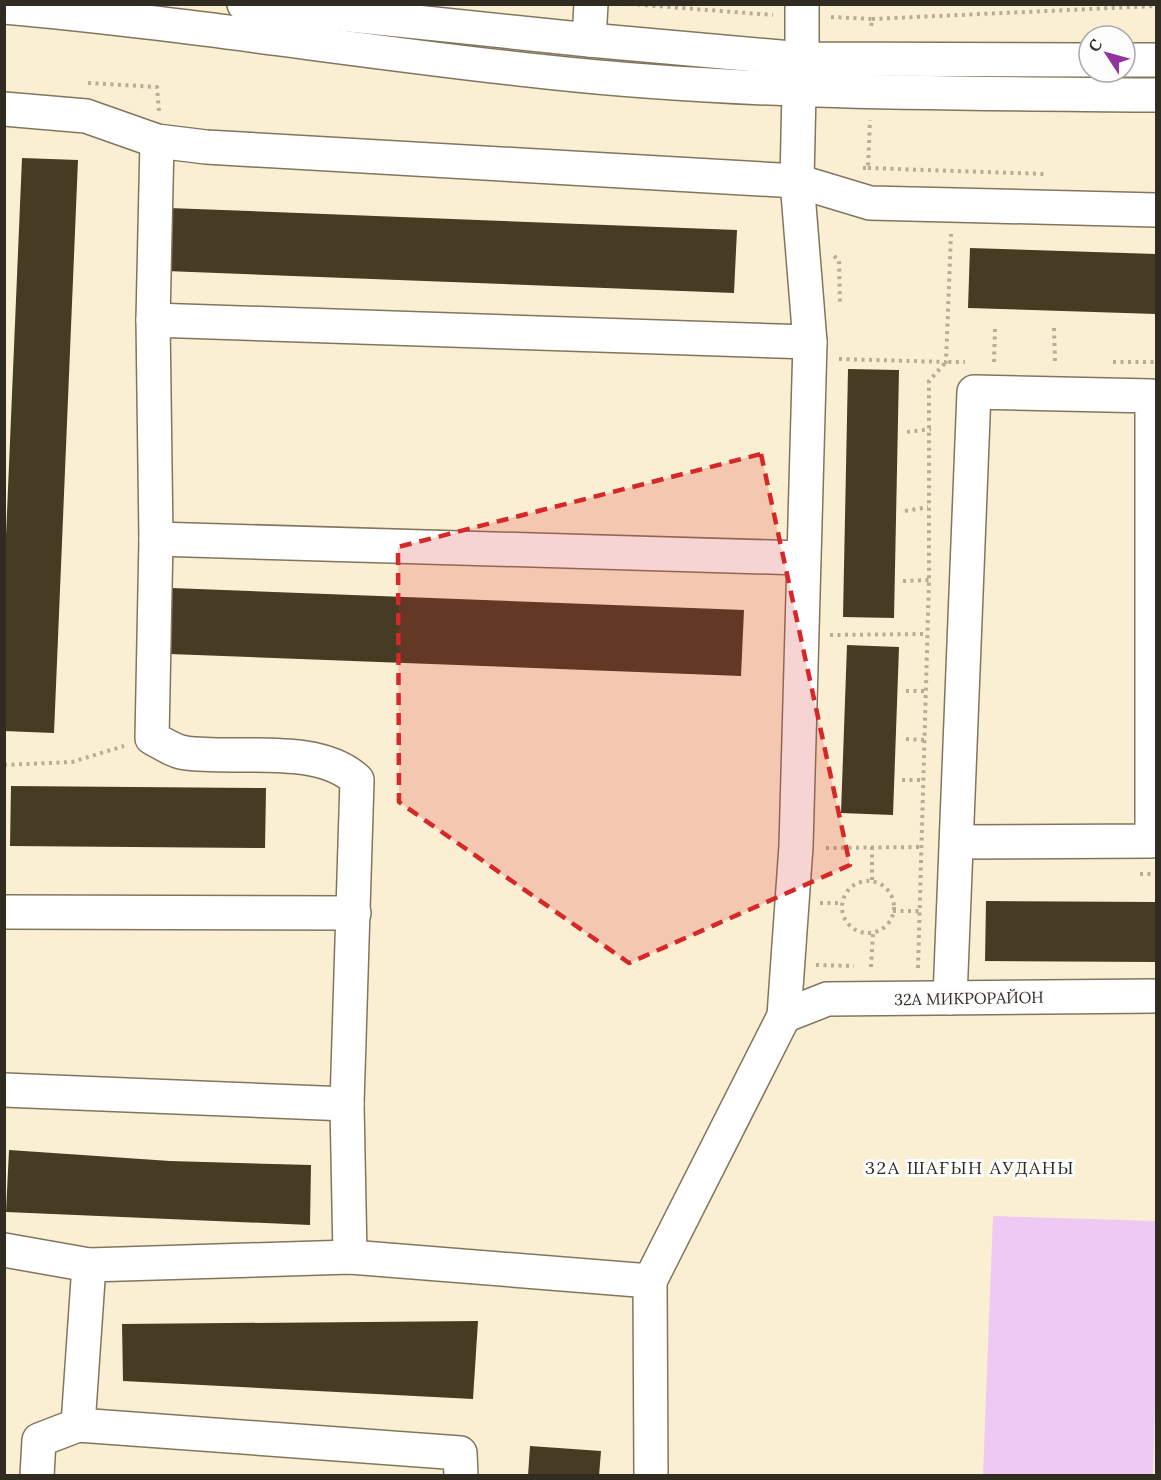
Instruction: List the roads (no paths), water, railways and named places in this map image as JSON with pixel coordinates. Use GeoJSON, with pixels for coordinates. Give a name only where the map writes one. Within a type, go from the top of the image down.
{"type":"FeatureCollection","features":[{"type":"Feature","properties":{"kind":"main road"},"geometry":{"type":"LineString","coordinates":[[244,4],[589,40],[802,59],[1077,60]]}},
{"type":"Feature","properties":{"kind":"main road"},"geometry":{"type":"LineString","coordinates":[[589,40],[591,4]]}},
{"type":"Feature","properties":{"kind":"main road"},"geometry":{"type":"LineString","coordinates":[[4,7],[129,18],[547,72],[799,91],[1156,95]]}},
{"type":"Feature","properties":{"kind":"main road"},"geometry":{"type":"LineString","coordinates":[[802,11],[802,59]]}},
{"type":"Feature","properties":{"kind":"main road"},"geometry":{"type":"LineString","coordinates":[[1137,60],[1156,60]]}},
{"type":"Feature","properties":{"kind":"main road"},"geometry":{"type":"LineString","coordinates":[[651,1476],[650,1281],[784,1016],[796,846],[802,558],[820,350],[797,181],[799,91]]}},
{"type":"Feature","properties":{"kind":"main road"},"geometry":{"type":"LineString","coordinates":[[4,109],[86,116],[157,141],[206,147],[797,181],[870,203],[1156,210]]}},
{"type":"Feature","properties":{"kind":"main road"},"geometry":{"type":"LineString","coordinates":[[157,141],[153,320],[156,539],[152,738],[183,753],[305,758],[345,768],[357,780],[347,1104],[350,1257]]}},
{"type":"Feature","properties":{"kind":"main road"},"geometry":{"type":"LineString","coordinates":[[153,320],[820,350]]}},
{"type":"Feature","properties":{"kind":"main road"},"geometry":{"type":"LineString","coordinates":[[950,998],[956,842],[974,392],[1154,396],[1152,841],[956,842]]}},
{"type":"Feature","properties":{"kind":"main road"},"geometry":{"type":"LineString","coordinates":[[156,539],[802,558]]}},
{"type":"Feature","properties":{"kind":"main road"},"geometry":{"type":"LineString","coordinates":[[4,912],[354,913]]}},
{"type":"Feature","properties":{"kind":"main road","name":"32А МИКРОРАЙОН"},"geometry":{"type":"LineString","coordinates":[[784,1016],[827,999],[1156,996]]}},
{"type":"Feature","properties":{"kind":"main road"},"geometry":{"type":"LineString","coordinates":[[4,1090],[347,1104]]}},
{"type":"Feature","properties":{"kind":"main road"},"geometry":{"type":"LineString","coordinates":[[4,1250],[89,1265],[350,1257],[650,1281]]}},
{"type":"Feature","properties":{"kind":"main road"},"geometry":{"type":"LineString","coordinates":[[78,1425],[89,1265]]}},
{"type":"Feature","properties":{"kind":"main road"},"geometry":{"type":"LineString","coordinates":[[37,1476],[39,1440],[78,1425],[460,1453],[461,1476]]}},
{"type":"Feature","properties":{"kind":"district","name":"32А ШАҒЫН АУДАНЫ"},"geometry":{"type":"Point","coordinates":[970,1167]}}]}
